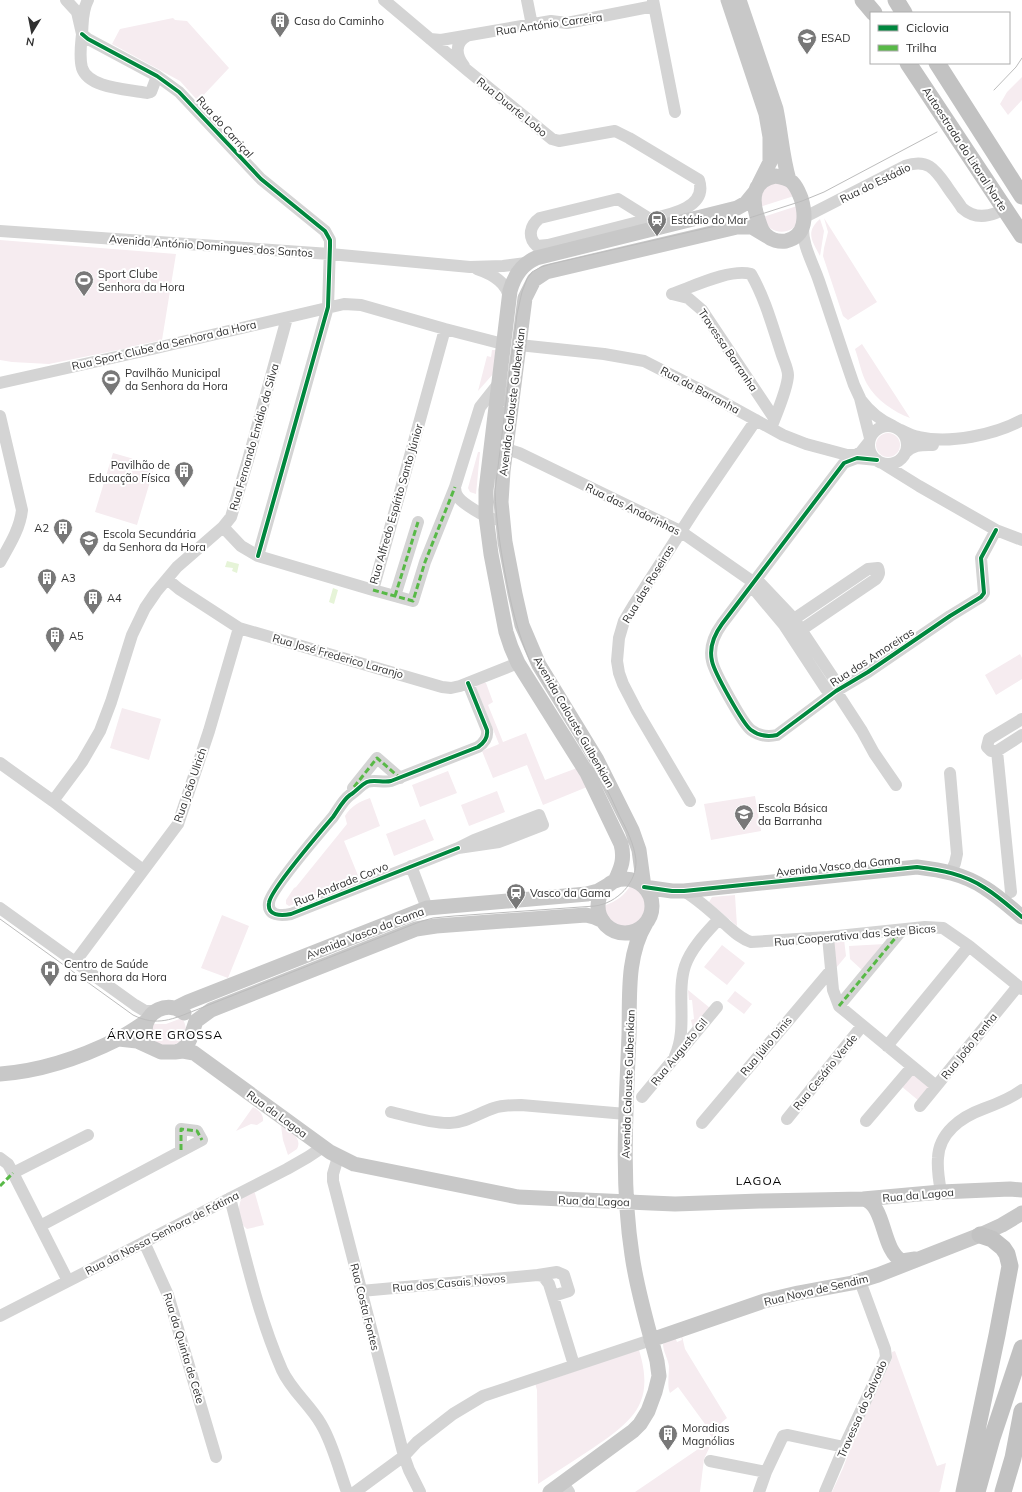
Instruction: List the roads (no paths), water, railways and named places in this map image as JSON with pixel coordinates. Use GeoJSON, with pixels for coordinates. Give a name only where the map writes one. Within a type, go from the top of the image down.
{"type":"FeatureCollection","features":[{"type":"Feature","properties":{"kind":"highway"},"geometry":{"type":"LineString","coordinates":[[863,0],[873,12]]}},
{"type":"Feature","properties":{"kind":"highway"},"geometry":{"type":"LineString","coordinates":[[867,0],[873,12]]}},
{"type":"Feature","properties":{"kind":"highway"},"geometry":{"type":"LineString","coordinates":[[896,0],[903,12]]}},
{"type":"Feature","properties":{"kind":"highway","name":"Autoestrada do Litoral Norte"},"geometry":{"type":"LineString","coordinates":[[909,64],[1022,234]]}},
{"type":"Feature","properties":{"kind":"highway","name":"Autoestrada do Litoral Norte"},"geometry":{"type":"LineString","coordinates":[[938,64],[1022,196]]}},
{"type":"Feature","properties":{"kind":"highway"},"geometry":{"type":"LineString","coordinates":[[964,1492],[1010,1266],[1007,1254],[1003,1248],[992,1239],[980,1236]]}},
{"type":"Feature","properties":{"kind":"highway"},"geometry":{"type":"LineString","coordinates":[[977,1492],[992,1438],[1022,1348]]}},
{"type":"Feature","properties":{"kind":"highway"},"geometry":{"type":"LineString","coordinates":[[1003,1492],[1022,1412]]}},
{"type":"Feature","properties":{"kind":"highway"},"geometry":{"type":"LineString","coordinates":[[1012,1458],[1022,1438]]}},
{"type":"Feature","properties":{"kind":"main road"},"geometry":{"type":"LineString","coordinates":[[728,0],[766,114],[770,137],[770,162],[757,188],[754,201],[755,212],[761,228],[767,236]]}},
{"type":"Feature","properties":{"kind":"main road"},"geometry":{"type":"LineString","coordinates":[[739,0],[776,109],[780,127],[783,159],[788,180]]}},
{"type":"Feature","properties":{"kind":"main road"},"geometry":{"type":"LineString","coordinates":[[526,263],[547,254],[737,208],[746,203],[766,179],[776,176],[788,180],[798,190],[804,221],[795,237],[783,241],[774,240],[752,227],[737,227],[546,272],[540,275]]}},
{"type":"Feature","properties":{"kind":"main road","name":"Avenida Calouste Gulbenkian"},"geometry":{"type":"LineString","coordinates":[[526,263],[511,286],[486,481],[486,516],[491,554],[506,632],[511,648],[518,662],[588,773],[614,826],[621,844],[623,853],[621,868],[612,883]]}},
{"type":"Feature","properties":{"kind":"main road","name":"Avenida Calouste Gulbenkian"},"geometry":{"type":"LineString","coordinates":[[540,275],[534,280],[527,294],[519,345],[502,485],[501,502],[505,542],[515,594],[525,632],[542,670],[597,760],[623,810],[639,850],[644,887]]}},
{"type":"Feature","properties":{"kind":"main road","name":"Avenida Vasco da Gama"},"geometry":{"type":"LineString","coordinates":[[644,887],[684,891],[917,867],[951,872],[985,888],[1022,917]]}},
{"type":"Feature","properties":{"kind":"main road"},"geometry":{"type":"LineString","coordinates":[[625,879],[631,880],[644,887],[651,898],[649,917],[640,928],[633,931],[618,932],[607,924],[600,913],[599,900],[602,894],[612,883],[625,879]]}},
{"type":"Feature","properties":{"kind":"main road","name":"Avenida Vasco da Gama"},"geometry":{"type":"LineString","coordinates":[[0,1074],[25,1071],[54,1064],[119,1039],[165,1007],[176,1008],[428,908],[587,894],[598,891],[612,883]]}},
{"type":"Feature","properties":{"kind":"main road","name":"Avenida Vasco da Gama"},"geometry":{"type":"LineString","coordinates":[[649,917],[665,900],[684,891]]}},
{"type":"Feature","properties":{"kind":"main road","name":"Avenida Vasco da Gama"},"geometry":{"type":"LineString","coordinates":[[119,1039],[137,1041],[161,1052],[175,1052],[181,1050],[186,1045],[196,1021],[211,1010],[416,929],[436,926],[586,915],[594,917],[607,924]]}},
{"type":"Feature","properties":{"kind":"main road","name":"Avenida Calouste Gulbenkian"},"geometry":{"type":"LineString","coordinates":[[550,1492],[566,1488],[633,1431],[643,1420],[652,1402],[658,1383],[659,1369],[648,1341],[634,1268],[626,1202],[626,1114],[632,966],[639,935],[649,917]]}},
{"type":"Feature","properties":{"kind":"main road","name":"Avenida Calouste Gulbenkian"},"geometry":{"type":"LineString","coordinates":[[607,924],[621,937],[625,943],[632,966]]}},
{"type":"Feature","properties":{"kind":"main road"},"geometry":{"type":"LineString","coordinates":[[176,1008],[186,1014],[189,1019],[191,1034]]}},
{"type":"Feature","properties":{"kind":"main road"},"geometry":{"type":"LineString","coordinates":[[151,1016],[145,1028],[148,1041],[155,1049]]}},
{"type":"Feature","properties":{"kind":"main road","name":"Rua da Lagoa"},"geometry":{"type":"LineString","coordinates":[[191,1034],[193,1045],[202,1059]]}},
{"type":"Feature","properties":{"kind":"main road","name":"Rua da Lagoa"},"geometry":{"type":"LineString","coordinates":[[175,1052],[190,1051],[323,1147],[338,1157],[354,1164],[505,1195],[531,1198],[674,1204],[863,1199],[941,1192],[1022,1190]]}},
{"type":"Feature","properties":{"kind":"main road"},"geometry":{"type":"LineString","coordinates":[[879,1219],[880,1205],[883,1199],[887,1198]]}},
{"type":"Feature","properties":{"kind":"main road"},"geometry":{"type":"LineString","coordinates":[[863,1199],[869,1201],[873,1205],[891,1250],[896,1257],[902,1261],[924,1257]]}},
{"type":"Feature","properties":{"kind":"main road","name":"Rua Nova de Sendim"},"geometry":{"type":"LineString","coordinates":[[648,1341],[764,1301],[860,1281],[878,1275],[980,1236],[1022,1213]]}},
{"type":"Feature","properties":{"kind":"main road"},"geometry":{"type":"LineString","coordinates":[[878,1275],[891,1267],[891,1250]]}},
{"type":"Feature","properties":{"kind":"street"},"geometry":{"type":"LineString","coordinates":[[66,0],[77,12],[82,34]]}},
{"type":"Feature","properties":{"kind":"street"},"geometry":{"type":"LineString","coordinates":[[88,0],[84,7],[82,34],[81,61],[82,68],[85,73],[96,83],[148,93],[153,90],[157,76]]}},
{"type":"Feature","properties":{"kind":"street","name":"Rua Duarte Lobo"},"geometry":{"type":"LineString","coordinates":[[384,0],[552,140],[559,141],[614,131],[636,142],[700,180],[700,192],[697,198],[687,208],[676,213],[650,219]]}},
{"type":"Feature","properties":{"kind":"street"},"geometry":{"type":"LineString","coordinates":[[527,0],[532,25]]}},
{"type":"Feature","properties":{"kind":"street"},"geometry":{"type":"LineString","coordinates":[[654,3],[676,112]]}},
{"type":"Feature","properties":{"kind":"street","name":"Rua António Carreira"},"geometry":{"type":"LineString","coordinates":[[430,39],[441,40],[552,21],[566,23],[654,3]]}},
{"type":"Feature","properties":{"kind":"street","name":"Rua do Carriçal"},"geometry":{"type":"LineString","coordinates":[[82,34],[88,39],[157,76],[180,92],[261,179],[325,231],[330,240],[330,254]]}},
{"type":"Feature","properties":{"kind":"street"},"geometry":{"type":"LineString","coordinates":[[467,36],[462,39],[457,50],[459,60],[467,70]]}},
{"type":"Feature","properties":{"kind":"street","name":"Rua do Estádio"},"geometry":{"type":"LineString","coordinates":[[804,221],[905,166],[917,163],[930,166],[936,171],[962,208],[967,212],[984,217],[996,213]]}},
{"type":"Feature","properties":{"kind":"street"},"geometry":{"type":"LineString","coordinates":[[618,199],[650,219],[542,246],[538,246],[534,243],[531,234],[533,224],[540,218],[618,199]]}},
{"type":"Feature","properties":{"kind":"street"},"geometry":{"type":"LineString","coordinates":[[804,221],[804,243],[854,385],[860,398],[875,416],[913,436],[928,439],[954,438],[988,432],[1022,420]]}},
{"type":"Feature","properties":{"kind":"street","name":"Avenida António Domingues dos Santos"},"geometry":{"type":"LineString","coordinates":[[0,231],[330,254],[470,267],[503,266],[526,263]]}},
{"type":"Feature","properties":{"kind":"street"},"geometry":{"type":"LineString","coordinates":[[783,241],[797,247],[811,260]]}},
{"type":"Feature","properties":{"kind":"street"},"geometry":{"type":"LineString","coordinates":[[258,556],[328,307],[330,254]]}},
{"type":"Feature","properties":{"kind":"street"},"geometry":{"type":"LineString","coordinates":[[470,267],[506,274],[515,278],[527,279],[540,275]]}},
{"type":"Feature","properties":{"kind":"street","name":"Avenida António Domingues dos Santos"},"geometry":{"type":"LineString","coordinates":[[470,267],[485,272],[500,281],[506,288],[509,298]]}},
{"type":"Feature","properties":{"kind":"street","name":"Travessa Barranha"},"geometry":{"type":"LineString","coordinates":[[740,272],[751,274],[759,291],[787,371],[787,381],[772,423],[702,310],[695,302],[688,298],[672,294],[727,275],[740,272]]}},
{"type":"Feature","properties":{"kind":"street"},"geometry":{"type":"LineString","coordinates":[[328,307],[353,303],[503,344]]}},
{"type":"Feature","properties":{"kind":"street","name":"Rua Sport Clube da Senhora da Hora"},"geometry":{"type":"LineString","coordinates":[[0,383],[287,318],[328,307]]}},
{"type":"Feature","properties":{"kind":"street","name":"Rua Fernando Emídio da Silva"},"geometry":{"type":"LineString","coordinates":[[53,801],[90,751],[100,731],[111,702],[132,635],[139,619],[156,592],[167,579],[223,527],[233,511],[287,318]]}},
{"type":"Feature","properties":{"kind":"street","name":"Rua Alfredo Espírito Santo Júnior"},"geometry":{"type":"LineString","coordinates":[[223,527],[241,546],[258,556],[373,590],[445,329]]}},
{"type":"Feature","properties":{"kind":"street","name":"Rua da Barranha"},"geometry":{"type":"LineString","coordinates":[[519,345],[604,354],[644,361],[681,379],[756,420],[772,423],[794,440],[847,455],[856,455],[861,452],[870,440]]}},
{"type":"Feature","properties":{"kind":"street","name":"Avenida Calouste Gulbenkian"},"geometry":{"type":"LineString","coordinates":[[395,596],[413,601],[425,562],[455,487],[480,407],[499,383]]}},
{"type":"Feature","properties":{"kind":"street"},"geometry":{"type":"LineString","coordinates":[[860,398],[870,440],[869,446],[871,454],[880,462],[996,530],[1022,540]]}},
{"type":"Feature","properties":{"kind":"street"},"geometry":{"type":"LineString","coordinates":[[0,416],[22,510],[17,530],[0,562]]}},
{"type":"Feature","properties":{"kind":"street","name":"Rua das Roseiras"},"geometry":{"type":"LineString","coordinates":[[690,801],[623,684],[617,661],[619,638],[624,621],[680,531],[756,420]]}},
{"type":"Feature","properties":{"kind":"street"},"geometry":{"type":"LineString","coordinates":[[870,440],[878,428],[888,425],[897,428],[907,440],[904,455],[907,469],[919,486]]}},
{"type":"Feature","properties":{"kind":"street"},"geometry":{"type":"LineString","coordinates":[[880,462],[892,464],[904,455],[909,448],[916,446],[981,441],[1022,427]]}},
{"type":"Feature","properties":{"kind":"street","name":"Rua das Andorinhas"},"geometry":{"type":"LineString","coordinates":[[506,448],[680,531],[753,582],[758,581],[794,619],[836,682],[836,691],[862,731],[874,753],[896,785]]}},
{"type":"Feature","properties":{"kind":"street","name":"Rua das Amoreiras"},"geometry":{"type":"LineString","coordinates":[[880,462],[857,458],[844,463],[716,631],[712,661],[718,677],[747,726],[756,733],[763,736],[777,735],[836,691],[868,672],[981,596],[984,593],[981,558],[996,530]]}},
{"type":"Feature","properties":{"kind":"street"},"geometry":{"type":"LineString","coordinates":[[455,487],[455,492],[459,499],[486,516],[498,519],[502,517]]}},
{"type":"Feature","properties":{"kind":"street"},"geometry":{"type":"LineString","coordinates":[[373,590],[395,596],[418,522]]}},
{"type":"Feature","properties":{"kind":"street"},"geometry":{"type":"LineString","coordinates":[[794,619],[868,570],[878,568],[880,572],[876,579],[801,630]]}},
{"type":"Feature","properties":{"kind":"street","name":"Rua José Frederico Laranjo"},"geometry":{"type":"LineString","coordinates":[[167,579],[179,589],[239,628],[442,687],[451,688],[468,683],[518,662]]}},
{"type":"Feature","properties":{"kind":"street","name":"Rua das Andorinhas"},"geometry":{"type":"LineString","coordinates":[[753,582],[753,588],[784,625],[826,689],[836,691]]}},
{"type":"Feature","properties":{"kind":"street","name":"Rua João Ulrich"},"geometry":{"type":"LineString","coordinates":[[75,962],[178,824],[209,730],[239,628]]}},
{"type":"Feature","properties":{"kind":"street","name":"Rua Andrade Corvo"},"geometry":{"type":"LineString","coordinates":[[458,848],[499,842],[542,825],[539,815],[291,914],[278,915],[270,912],[268,901],[271,895],[350,796],[368,782],[386,782],[400,778],[478,747],[486,738],[488,730],[468,683]]}},
{"type":"Feature","properties":{"kind":"street"},"geometry":{"type":"LineString","coordinates":[[1022,719],[989,739],[987,745],[988,750],[997,751],[1022,735]]}},
{"type":"Feature","properties":{"kind":"street"},"geometry":{"type":"LineString","coordinates":[[997,751],[1012,892]]}},
{"type":"Feature","properties":{"kind":"street"},"geometry":{"type":"LineString","coordinates":[[350,796],[350,792],[377,758],[400,778]]}},
{"type":"Feature","properties":{"kind":"street"},"geometry":{"type":"LineString","coordinates":[[0,763],[53,801],[143,870]]}},
{"type":"Feature","properties":{"kind":"street"},"geometry":{"type":"LineString","coordinates":[[950,773],[958,854],[951,872]]}},
{"type":"Feature","properties":{"kind":"street"},"geometry":{"type":"LineString","coordinates":[[411,866],[428,908]]}},
{"type":"Feature","properties":{"kind":"street","name":"Rua Cooperativa das Sete Bicas"},"geometry":{"type":"LineString","coordinates":[[684,891],[693,896],[738,936],[751,942],[828,937],[925,927],[943,928],[969,946],[1020,988]]}},
{"type":"Feature","properties":{"kind":"street"},"geometry":{"type":"LineString","coordinates":[[0,908],[151,1016]]}},
{"type":"Feature","properties":{"kind":"street"},"geometry":{"type":"LineString","coordinates":[[675,1056],[681,1037],[685,965],[695,948],[719,919]]}},
{"type":"Feature","properties":{"kind":"street"},"geometry":{"type":"LineString","coordinates":[[839,1006],[902,930]]}},
{"type":"Feature","properties":{"kind":"street"},"geometry":{"type":"LineString","coordinates":[[828,937],[833,990],[839,1006],[936,1086]]}},
{"type":"Feature","properties":{"kind":"street"},"geometry":{"type":"LineString","coordinates":[[888,1046],[969,946]]}},
{"type":"Feature","properties":{"kind":"street","name":"Rua Júlio Dinis"},"geometry":{"type":"LineString","coordinates":[[702,1123],[831,970]]}},
{"type":"Feature","properties":{"kind":"street","name":"Rua João Penha"},"geometry":{"type":"LineString","coordinates":[[920,1106],[1020,988]]}},
{"type":"Feature","properties":{"kind":"street","name":"Rua Augusto Gil"},"geometry":{"type":"LineString","coordinates":[[642,1097],[717,1007]]}},
{"type":"Feature","properties":{"kind":"street","name":"Rua Cesário Verde"},"geometry":{"type":"LineString","coordinates":[[787,1119],[862,1026]]}},
{"type":"Feature","properties":{"kind":"street"},"geometry":{"type":"LineString","coordinates":[[866,1121],[912,1067]]}},
{"type":"Feature","properties":{"kind":"street"},"geometry":{"type":"LineString","coordinates":[[941,1192],[938,1157],[941,1142],[948,1130],[958,1122],[1014,1096],[1022,1090]]}},
{"type":"Feature","properties":{"kind":"street"},"geometry":{"type":"LineString","coordinates":[[391,1112],[450,1124],[460,1122],[493,1108],[521,1104],[626,1114]]}},
{"type":"Feature","properties":{"kind":"street"},"geometry":{"type":"LineString","coordinates":[[13,1173],[88,1135]]}},
{"type":"Feature","properties":{"kind":"street","name":"Rua da Nossa Senhora de Fátima"},"geometry":{"type":"LineString","coordinates":[[0,1316],[230,1198],[308,1157],[323,1147]]}},
{"type":"Feature","properties":{"kind":"street"},"geometry":{"type":"LineString","coordinates":[[40,1226],[181,1150]]}},
{"type":"Feature","properties":{"kind":"street","name":"Rua Costa Fontes"},"geometry":{"type":"LineString","coordinates":[[338,1157],[333,1174],[333,1181],[404,1456],[420,1492]]}},
{"type":"Feature","properties":{"kind":"street"},"geometry":{"type":"LineString","coordinates":[[0,1158],[8,1164],[13,1173],[68,1281]]}},
{"type":"Feature","properties":{"kind":"street"},"geometry":{"type":"LineString","coordinates":[[230,1198],[262,1316],[283,1371],[290,1383],[308,1404],[322,1425],[347,1492]]}},
{"type":"Feature","properties":{"kind":"street","name":"Rua da Quinta de Cete"},"geometry":{"type":"LineString","coordinates":[[144,1242],[168,1295],[216,1457]]}},
{"type":"Feature","properties":{"kind":"street","name":"Rua dos Casais Novos"},"geometry":{"type":"LineString","coordinates":[[361,1291],[557,1272],[564,1274],[569,1291],[553,1296]]}},
{"type":"Feature","properties":{"kind":"street"},"geometry":{"type":"LineString","coordinates":[[538,1275],[546,1280],[553,1296],[574,1365]]}},
{"type":"Feature","properties":{"kind":"street","name":"Travessa do Salvado"},"geometry":{"type":"LineString","coordinates":[[825,1492],[844,1447],[886,1357],[885,1349],[860,1281]]}},
{"type":"Feature","properties":{"kind":"street","name":"Rua Nova de Sendim"},"geometry":{"type":"LineString","coordinates":[[355,1492],[404,1456],[417,1442],[453,1414],[483,1396],[648,1341]]}},
{"type":"Feature","properties":{"kind":"street"},"geometry":{"type":"LineString","coordinates":[[759,1492],[780,1439],[785,1435],[844,1447]]}},
{"type":"Feature","properties":{"kind":"street"},"geometry":{"type":"LineString","coordinates":[[710,1461],[766,1472]]}},
{"type":"Feature","properties":{"kind":"tram line"},"geometry":{"type":"LineString","coordinates":[[994,90],[1016,67],[1022,58]]}},
{"type":"Feature","properties":{"kind":"tram line"},"geometry":{"type":"LineString","coordinates":[[0,919],[133,1015],[142,1019],[157,1021],[172,1019],[433,918],[595,906],[611,901],[618,896],[629,884],[633,876],[636,860],[632,843],[611,797],[589,757],[530,661],[521,639],[515,618],[500,543],[495,491],[517,314],[522,292],[527,279],[532,272],[551,264],[746,219],[802,201],[824,192],[937,132]]}},
{"type":"Feature","properties":{"kind":"place","name":"Casa do Caminho"},"geometry":{"type":"Point","coordinates":[280,38]}},
{"type":"Feature","properties":{"kind":"place","name":"ESAD"},"geometry":{"type":"Point","coordinates":[807,55]}},
{"type":"Feature","properties":{"kind":"place","name":"Estádio do Mar"},"geometry":{"type":"Point","coordinates":[657,237]}},
{"type":"Feature","properties":{"kind":"place","name":"Sport Clube Senhora da Hora"},"geometry":{"type":"Point","coordinates":[84,297]}},
{"type":"Feature","properties":{"kind":"place","name":"Pavilhão Municipal da Senhora da Hora"},"geometry":{"type":"Point","coordinates":[111,396]}},
{"type":"Feature","properties":{"kind":"place","name":"Pavilhão de Educação Física"},"geometry":{"type":"Point","coordinates":[184,488]}},
{"type":"Feature","properties":{"kind":"place","name":"A2"},"geometry":{"type":"Point","coordinates":[63,545]}},
{"type":"Feature","properties":{"kind":"place","name":"Escola Secundária da Senhora da Hora"},"geometry":{"type":"Point","coordinates":[89,557]}},
{"type":"Feature","properties":{"kind":"place","name":"A3"},"geometry":{"type":"Point","coordinates":[47,595]}},
{"type":"Feature","properties":{"kind":"place","name":"A4"},"geometry":{"type":"Point","coordinates":[93,615]}},
{"type":"Feature","properties":{"kind":"place","name":"A5"},"geometry":{"type":"Point","coordinates":[55,653]}},
{"type":"Feature","properties":{"kind":"place","name":"Escola Básica da Barranha"},"geometry":{"type":"Point","coordinates":[744,831]}},
{"type":"Feature","properties":{"kind":"place","name":"Vasco da Gama"},"geometry":{"type":"Point","coordinates":[516,910]}},
{"type":"Feature","properties":{"kind":"place","name":"Centro de Saúde da Senhora da Hora"},"geometry":{"type":"Point","coordinates":[50,987]}},
{"type":"Feature","properties":{"kind":"place","name":"Moradias Magnólias"},"geometry":{"type":"Point","coordinates":[668,1451]}},
{"type":"Feature","properties":{"kind":"district","name":"ÁRVORE GROSSA"},"geometry":{"type":"Point","coordinates":[165,1035]}},
{"type":"Feature","properties":{"kind":"district","name":"LAGOA"},"geometry":{"type":"Point","coordinates":[759,1181]}}]}
